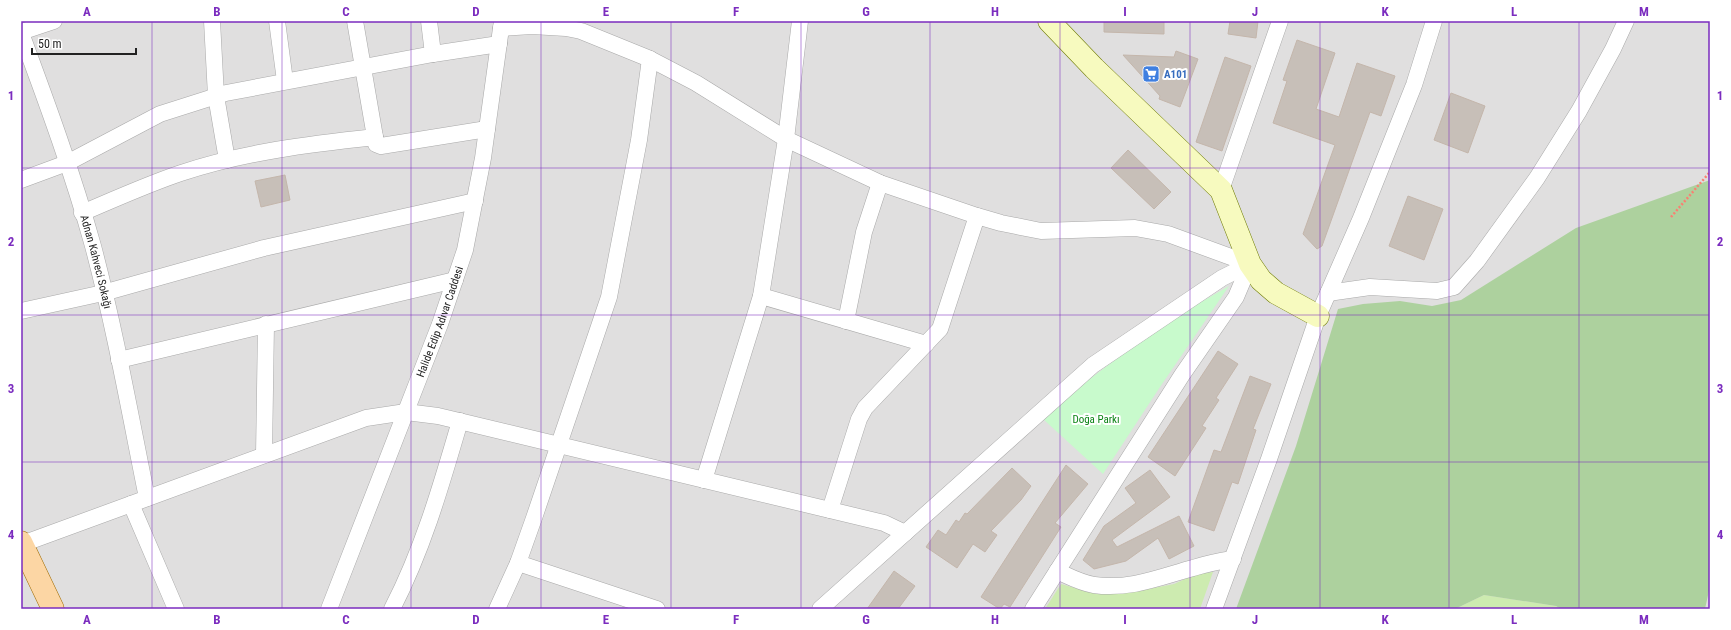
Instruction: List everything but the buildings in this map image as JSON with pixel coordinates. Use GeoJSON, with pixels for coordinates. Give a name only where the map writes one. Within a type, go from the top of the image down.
{"type":"FeatureCollection","features":[{"type":"Feature","properties":{"kind":"main road"},"geometry":{"type":"LineString","coordinates":[[21,543],[53,609]]}},
{"type":"Feature","properties":{"kind":"street"},"geometry":{"type":"LineString","coordinates":[[21,32],[54,21]]}},
{"type":"Feature","properties":{"kind":"street"},"geometry":{"type":"LineString","coordinates":[[212,21],[216,96],[227,160]]}},
{"type":"Feature","properties":{"kind":"street"},"geometry":{"type":"LineString","coordinates":[[277,21],[285,81]]}},
{"type":"Feature","properties":{"kind":"street"},"geometry":{"type":"LineString","coordinates":[[355,21],[376,144],[381,146],[487,129]]}},
{"type":"Feature","properties":{"kind":"street"},"geometry":{"type":"LineString","coordinates":[[429,21],[433,54]]}},
{"type":"Feature","properties":{"kind":"street"},"geometry":{"type":"LineString","coordinates":[[704,480],[760,296],[786,139],[800,21]]}},
{"type":"Feature","properties":{"kind":"street"},"geometry":{"type":"LineString","coordinates":[[1049,21],[1094,68],[1221,190],[1250,264],[1261,280],[1276,293],[1318,316]]}},
{"type":"Feature","properties":{"kind":"street"},"geometry":{"type":"LineString","coordinates":[[1221,190],[1280,21]]}},
{"type":"Feature","properties":{"kind":"street"},"geometry":{"type":"LineString","coordinates":[[1214,609],[1318,316],[1361,218],[1411,92],[1434,21]]}},
{"type":"Feature","properties":{"kind":"street"},"geometry":{"type":"LineString","coordinates":[[1328,293],[1370,287],[1437,291],[1454,286],[1477,261],[1537,178],[1580,112],[1626,21]]}},
{"type":"Feature","properties":{"kind":"street"},"geometry":{"type":"LineString","coordinates":[[502,24],[532,26],[552,24],[580,31],[650,59],[696,83],[786,139],[880,183],[977,216],[1001,223],[1041,231],[1135,228],[1168,234],[1250,264]]}},
{"type":"Feature","properties":{"kind":"street","name":"Halide Edip Adıvar Caddesi"},"geometry":{"type":"LineString","coordinates":[[329,609],[440,324],[465,250],[487,129],[502,24]]}},
{"type":"Feature","properties":{"kind":"street","name":"Adnan Kahveci Sokağı"},"geometry":{"type":"LineString","coordinates":[[21,32],[54,123],[93,246],[119,360],[147,498]]}},
{"type":"Feature","properties":{"kind":"street"},"geometry":{"type":"LineString","coordinates":[[21,180],[67,163],[160,114],[216,96],[285,81],[433,54],[499,44]]}},
{"type":"Feature","properties":{"kind":"street"},"geometry":{"type":"LineString","coordinates":[[497,609],[518,563],[609,297],[639,140],[650,59]]}},
{"type":"Feature","properties":{"kind":"street"},"geometry":{"type":"LineString","coordinates":[[82,213],[181,173],[227,160],[302,145],[375,137]]}},
{"type":"Feature","properties":{"kind":"street"},"geometry":{"type":"LineString","coordinates":[[846,321],[864,232],[880,183]]}},
{"type":"Feature","properties":{"kind":"street"},"geometry":{"type":"LineString","coordinates":[[21,311],[103,293],[264,248],[475,201]]}},
{"type":"Feature","properties":{"kind":"street"},"geometry":{"type":"LineString","coordinates":[[830,510],[862,414],[940,329],[977,216]]}},
{"type":"Feature","properties":{"kind":"street"},"geometry":{"type":"LineString","coordinates":[[820,609],[1093,365],[1216,282],[1250,264]]}},
{"type":"Feature","properties":{"kind":"street"},"geometry":{"type":"LineString","coordinates":[[1033,609],[1182,375],[1236,296],[1250,264]]}},
{"type":"Feature","properties":{"kind":"street"},"geometry":{"type":"LineString","coordinates":[[119,360],[455,280]]}},
{"type":"Feature","properties":{"kind":"street"},"geometry":{"type":"LineString","coordinates":[[760,296],[926,344]]}},
{"type":"Feature","properties":{"kind":"street"},"geometry":{"type":"LineString","coordinates":[[264,455],[266,324]]}},
{"type":"Feature","properties":{"kind":"street"},"geometry":{"type":"LineString","coordinates":[[21,543],[366,418],[406,412],[424,413],[559,444],[884,523],[905,533]]}},
{"type":"Feature","properties":{"kind":"street"},"geometry":{"type":"LineString","coordinates":[[392,609],[418,554],[440,491],[460,421]]}},
{"type":"Feature","properties":{"kind":"street"},"geometry":{"type":"LineString","coordinates":[[131,504],[176,609]]}},
{"type":"Feature","properties":{"kind":"street"},"geometry":{"type":"LineString","coordinates":[[1057,570],[1074,579],[1093,585],[1116,586],[1161,579],[1193,568],[1233,558]]}},
{"type":"Feature","properties":{"kind":"street"},"geometry":{"type":"LineString","coordinates":[[518,563],[657,609]]}},
{"type":"Feature","properties":{"kind":"path"},"geometry":{"type":"LineString","coordinates":[[1671,217],[1710,172]]}},
{"type":"Feature","properties":{"kind":"shaded area"},"geometry":{"type":"Polygon","coordinates":[[[21,21],[1710,21],[1710,609],[21,609],[21,21]]]}},
{"type":"Feature","properties":{"kind":"green space"},"geometry":{"type":"Polygon","coordinates":[[[1710,180],[1710,586],[1705,609],[1561,609],[1556,606],[1484,595],[1455,609],[1236,609],[1296,446],[1338,309],[1363,304],[1400,301],[1432,306],[1461,300],[1576,228],[1710,180]]]}},
{"type":"Feature","properties":{"kind":"green space","name":"Doğa Parkı"},"geometry":{"type":"Polygon","coordinates":[[[1229,286],[1103,474],[1043,419],[1071,393],[1163,324],[1229,286]]]}},
{"type":"Feature","properties":{"kind":"green space"},"geometry":{"type":"Polygon","coordinates":[[[1213,572],[1200,609],[1045,609],[1061,584],[1089,592],[1133,592],[1174,584],[1196,574],[1213,572]]]}},
{"type":"Feature","properties":{"kind":"green space"},"geometry":{"type":"Polygon","coordinates":[[[1484,595],[1556,606],[1561,609],[1455,609],[1484,595]]]}},
{"type":"Feature","properties":{"kind":"place","name":"A101"},"geometry":{"type":"Point","coordinates":[1151,74]}}]}
